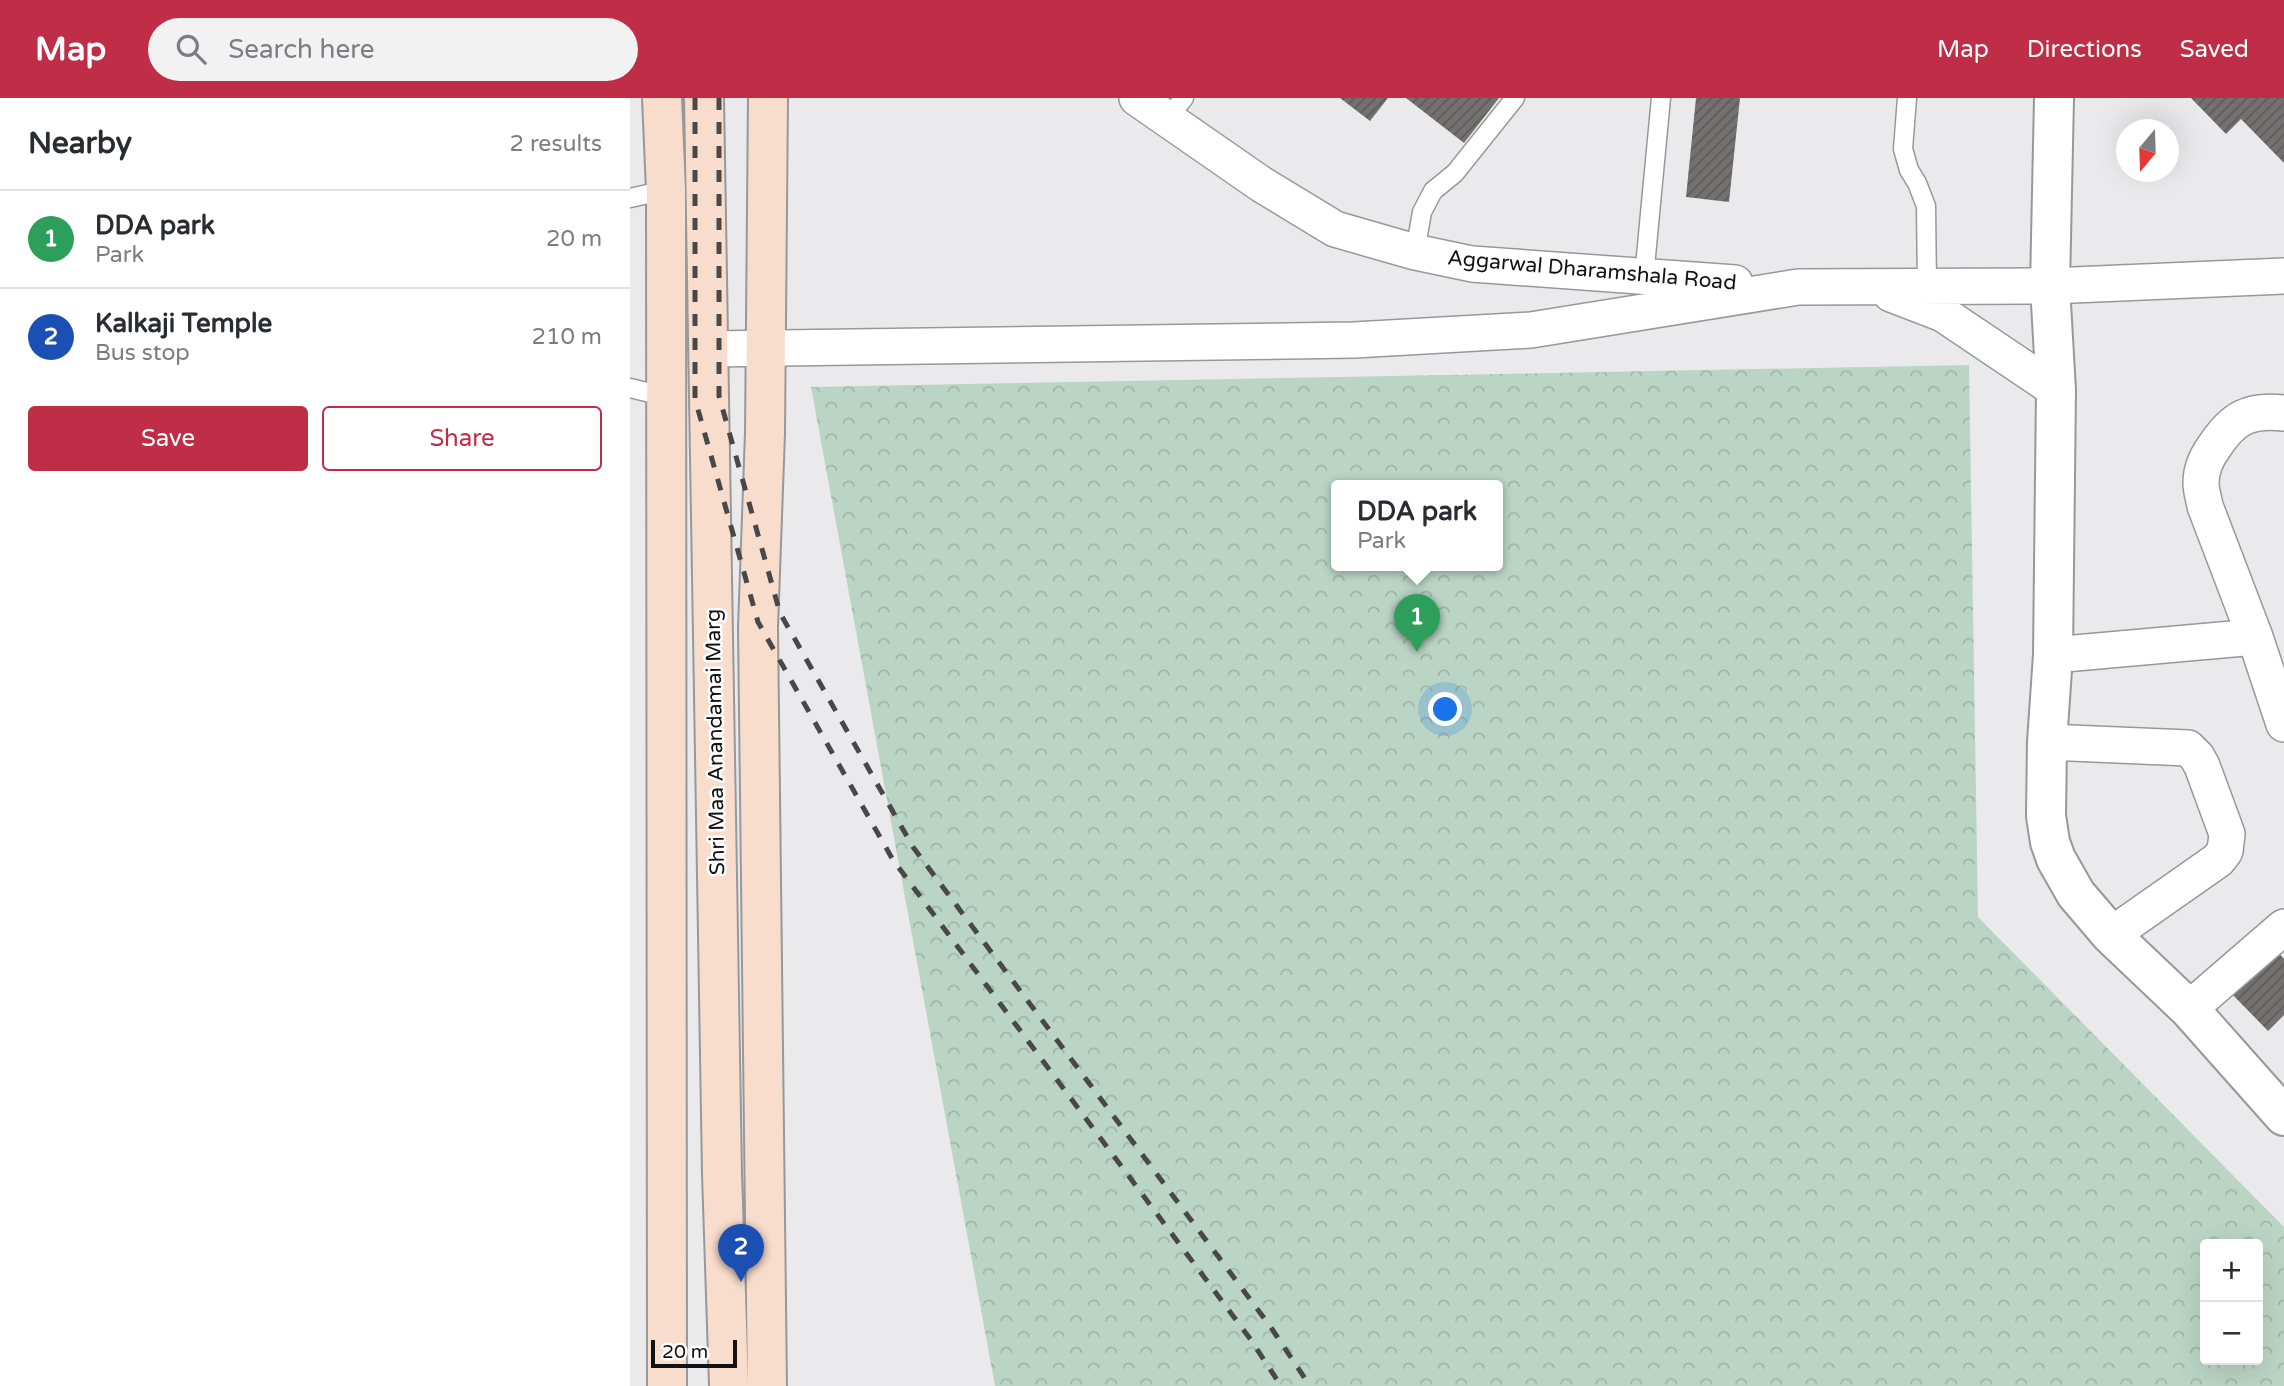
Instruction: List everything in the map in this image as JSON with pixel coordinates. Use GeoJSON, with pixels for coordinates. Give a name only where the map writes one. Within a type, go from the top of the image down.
{"type":"FeatureCollection","features":[{"type":"Feature","properties":{"kind":"main road"},"geometry":{"type":"LineString","coordinates":[[662,98],[666,190],[667,397],[667,1386]]}},
{"type":"Feature","properties":{"kind":"main road","name":"Shri Maa Anandamai Marg"},"geometry":{"type":"LineString","coordinates":[[704,98],[722,1174],[729,1386]]}},
{"type":"Feature","properties":{"kind":"main road"},"geometry":{"type":"LineString","coordinates":[[767,1386],[758,627],[765,433],[768,98]]}},
{"type":"Feature","properties":{"kind":"street","name":"Aggarwal Dharamshala Road"},"geometry":{"type":"LineString","coordinates":[[1137,98],[1175,108],[1261,184],[1335,229],[1415,252],[1472,264],[1797,287]]}},
{"type":"Feature","properties":{"kind":"street"},"geometry":{"type":"LineString","coordinates":[[2054,98],[2050,286],[2056,390],[2053,655],[2047,742],[2046,816],[2050,842],[2056,859],[2076,894],[2111,935],[2189,1009],[2279,1101]]}},
{"type":"Feature","properties":{"kind":"street"},"geometry":{"type":"LineString","coordinates":[[708,349],[1354,340],[1531,330],[1797,287],[2050,286],[2284,276]]}},
{"type":"Feature","properties":{"kind":"street"},"geometry":{"type":"LineString","coordinates":[[1875,287],[1942,314],[2056,390]]}},
{"type":"Feature","properties":{"kind":"street"},"geometry":{"type":"LineString","coordinates":[[2284,413],[2259,411],[2236,420],[2222,434],[2204,461],[2201,484],[2206,506],[2284,724]]}},
{"type":"Feature","properties":{"kind":"street"},"geometry":{"type":"LineString","coordinates":[[2053,655],[2255,637]]}},
{"type":"Feature","properties":{"kind":"street"},"geometry":{"type":"LineString","coordinates":[[2047,742],[2188,748],[2202,766],[2227,834],[2225,851],[2218,860],[2111,935]]}},
{"type":"Feature","properties":{"kind":"street"},"geometry":{"type":"LineString","coordinates":[[2189,1009],[2284,927]]}},
{"type":"Feature","properties":{"kind":"lane"},"geometry":{"type":"LineString","coordinates":[[1415,252],[1422,212],[1433,191],[1455,173],[1515,98]]}},
{"type":"Feature","properties":{"kind":"lane"},"geometry":{"type":"LineString","coordinates":[[1644,276],[1661,98]]}},
{"type":"Feature","properties":{"kind":"lane"},"geometry":{"type":"LineString","coordinates":[[1907,98],[1903,149],[1909,170],[1926,206],[1927,287]]}},
{"type":"Feature","properties":{"kind":"lane"},"geometry":{"type":"LineString","coordinates":[[630,198],[666,190]]}},
{"type":"Feature","properties":{"kind":"lane"},"geometry":{"type":"LineString","coordinates":[[630,388],[667,397]]}},
{"type":"Feature","properties":{"kind":"green space"},"geometry":{"type":"Polygon","coordinates":[[[1969,365],[1978,917],[2284,1227],[2284,1386],[995,1386],[811,387],[1969,365]]]}},
{"type":"Feature","properties":{"kind":"building"},"geometry":{"type":"Polygon","coordinates":[[[1340,98],[1388,98],[1370,121],[1340,98]]]}},
{"type":"Feature","properties":{"kind":"building"},"geometry":{"type":"Polygon","coordinates":[[[1406,98],[1499,98],[1464,143],[1406,98]]]}},
{"type":"Feature","properties":{"kind":"building"},"geometry":{"type":"Polygon","coordinates":[[[1696,98],[1740,98],[1729,202],[1686,197],[1696,98]]]}},
{"type":"Feature","properties":{"kind":"building"},"geometry":{"type":"Polygon","coordinates":[[[2191,98],[2284,98],[2284,163],[2241,119],[2226,134],[2191,98]]]}},
{"type":"Feature","properties":{"kind":"building"},"geometry":{"type":"Polygon","coordinates":[[[2276,950],[2284,959],[2284,1015],[2268,1031],[2231,993],[2276,950]]]}},
{"type":"Feature","properties":{"kind":"railway"},"geometry":{"type":"LineString","coordinates":[[695,98],[695,399],[758,622],[893,860],[1251,1340],[1281,1386]]}},
{"type":"Feature","properties":{"kind":"railway"},"geometry":{"type":"LineString","coordinates":[[719,98],[719,396],[780,613],[913,847],[1270,1326],[1310,1386]]}},
{"type":"Feature","properties":{"kind":"place","name":"DDA park"},"geometry":{"type":"Point","coordinates":[1417,652]}},
{"type":"Feature","properties":{"kind":"place","name":"Kalkaji Temple"},"geometry":{"type":"Point","coordinates":[741,1282]}}]}
